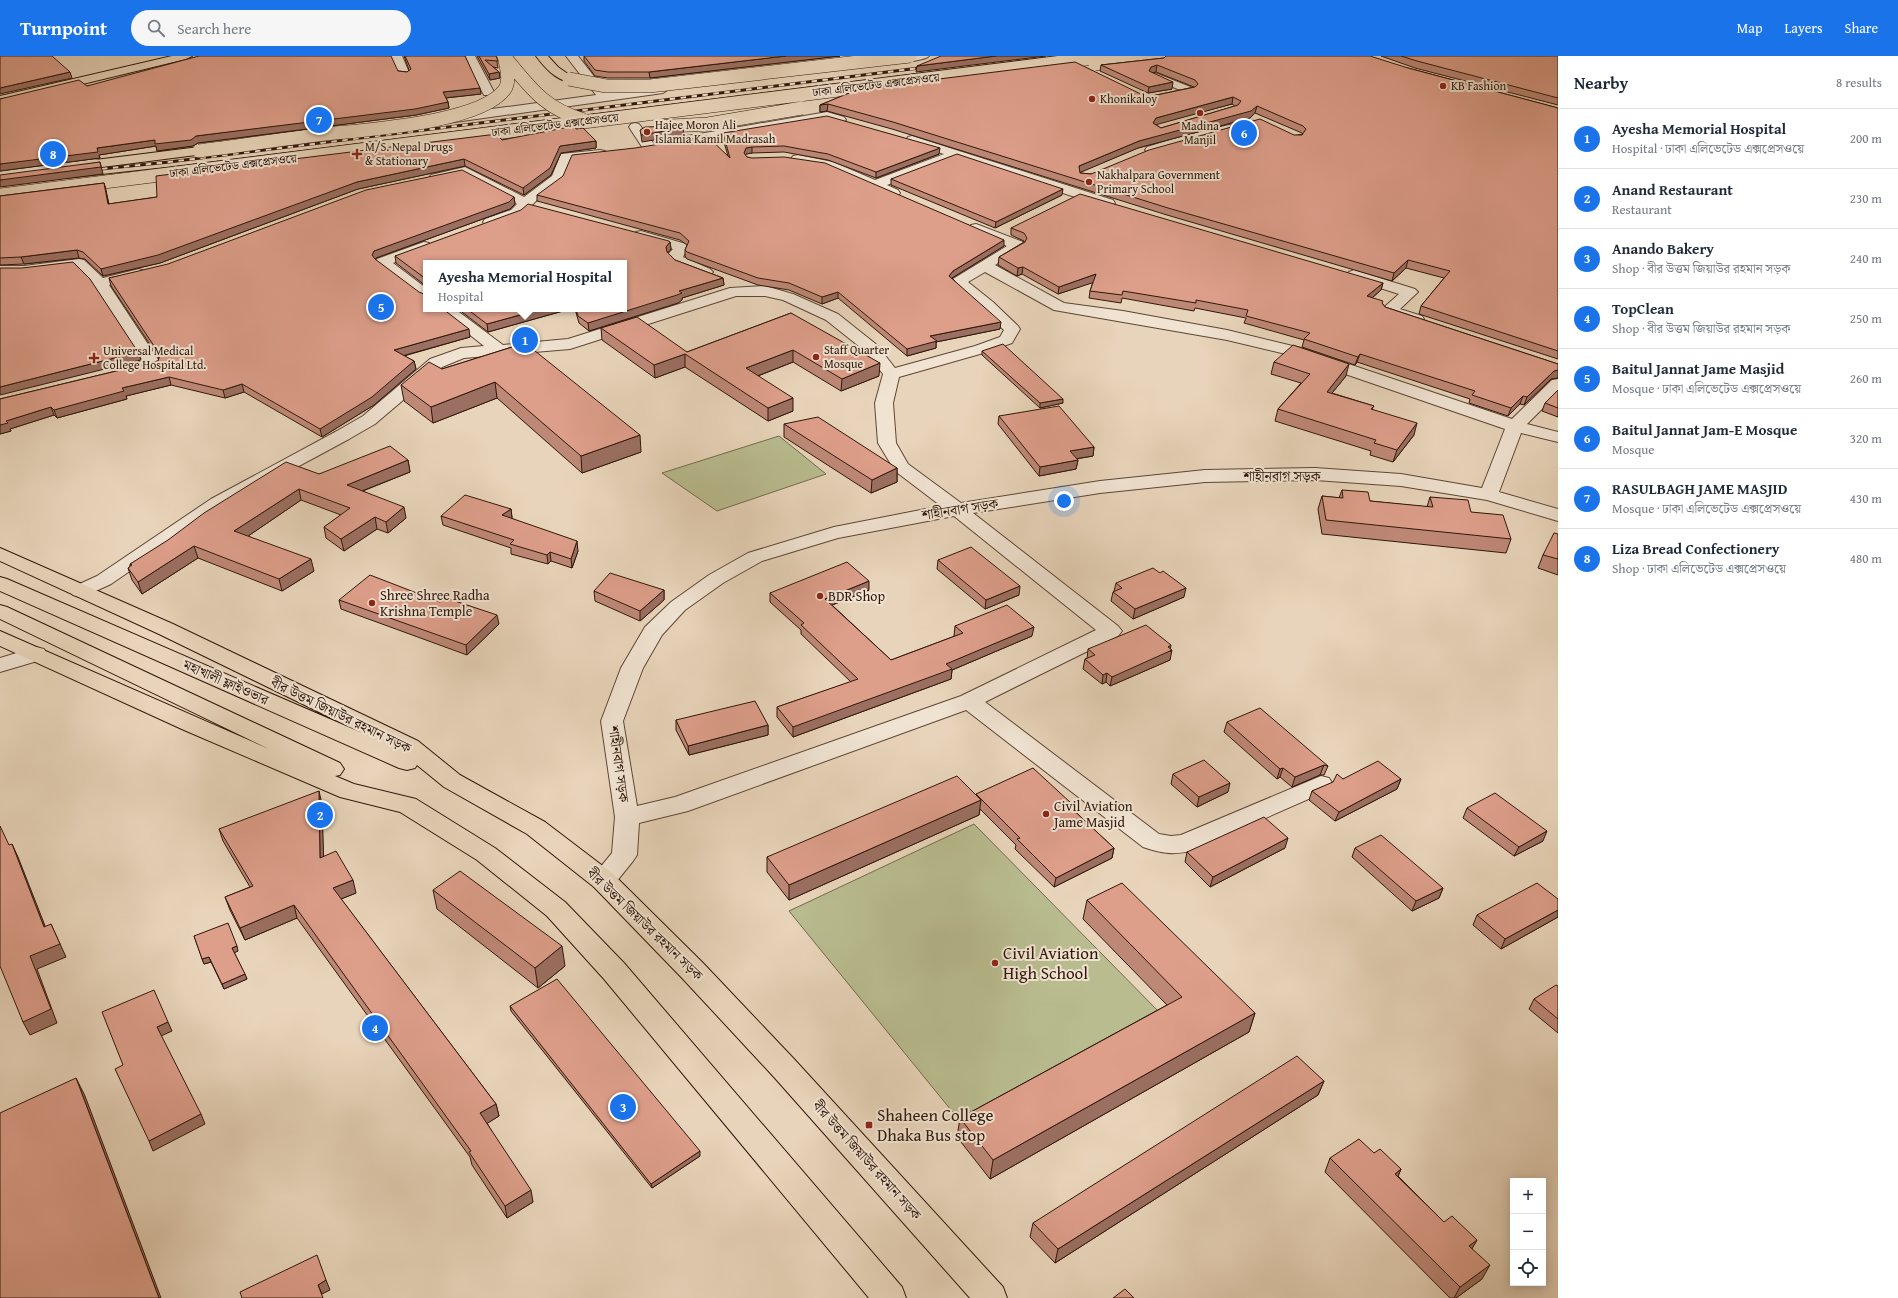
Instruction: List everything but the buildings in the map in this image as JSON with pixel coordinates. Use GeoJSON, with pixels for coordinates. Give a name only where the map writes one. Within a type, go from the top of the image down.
{"type":"FeatureCollection","features":[{"type":"Feature","properties":{"kind":"main road"},"geometry":{"type":"LineString","coordinates":[[0,90],[149,56]]}},
{"type":"Feature","properties":{"kind":"main road"},"geometry":{"type":"LineString","coordinates":[[0,100],[186,56]]}},
{"type":"Feature","properties":{"kind":"main road"},"geometry":{"type":"LineString","coordinates":[[504,56],[533,92],[550,106],[571,117],[607,124],[660,128],[701,125],[824,104]]}},
{"type":"Feature","properties":{"kind":"main road"},"geometry":{"type":"LineString","coordinates":[[0,176],[411,124],[451,116],[486,104],[502,93],[506,88],[508,76],[504,56]]}},
{"type":"Feature","properties":{"kind":"main road"},"geometry":{"type":"LineString","coordinates":[[542,56],[550,67],[558,74],[569,80],[621,88],[650,86],[910,56]]}},
{"type":"Feature","properties":{"kind":"main road","name":"ঢাকা এলিভেটেড এক্সপ্রেসওয়ে"},"geometry":{"type":"LineString","coordinates":[[0,186],[1051,56]]}},
{"type":"Feature","properties":{"kind":"main road","name":"ঢাকা এলিভেটেড এক্সপ্রেসওয়ে"},"geometry":{"type":"LineString","coordinates":[[0,193],[1110,56]]}},
{"type":"Feature","properties":{"kind":"main road"},"geometry":{"type":"LineString","coordinates":[[839,102],[997,77],[1162,56]]}},
{"type":"Feature","properties":{"kind":"main road","name":"বীর উত্তম জিয়াউর রহমান সড়ক"},"geometry":{"type":"LineString","coordinates":[[0,554],[166,629],[410,747],[452,781],[536,828],[603,880],[693,971],[784,1068],[991,1298]]}},
{"type":"Feature","properties":{"kind":"main road","name":"মহাখালী ফ্লাইওভার"},"geometry":{"type":"LineString","coordinates":[[0,583],[452,781]]}},
{"type":"Feature","properties":{"kind":"main road"},"geometry":{"type":"LineString","coordinates":[[0,611],[407,805],[486,854],[556,909],[614,971],[787,1173],[890,1298]]}},
{"type":"Feature","properties":{"kind":"main road"},"geometry":{"type":"LineString","coordinates":[[0,638],[192,725],[348,791],[407,805]]}},
{"type":"Feature","properties":{"kind":"street"},"geometry":{"type":"LineString","coordinates":[[396,56],[404,75]]}},
{"type":"Feature","properties":{"kind":"street"},"geometry":{"type":"LineString","coordinates":[[469,56],[488,92]]}},
{"type":"Feature","properties":{"kind":"street"},"geometry":{"type":"LineString","coordinates":[[572,56],[603,96]]}},
{"type":"Feature","properties":{"kind":"street"},"geometry":{"type":"LineString","coordinates":[[0,176],[477,115],[603,96],[922,56]]}},
{"type":"Feature","properties":{"kind":"street"},"geometry":{"type":"LineString","coordinates":[[0,193],[327,150],[701,109],[1100,56]]}},
{"type":"Feature","properties":{"kind":"street"},"geometry":{"type":"LineString","coordinates":[[1080,67],[1094,74]]}},
{"type":"Feature","properties":{"kind":"street"},"geometry":{"type":"LineString","coordinates":[[1154,76],[1189,90],[1167,95]]}},
{"type":"Feature","properties":{"kind":"street"},"geometry":{"type":"LineString","coordinates":[[635,127],[642,148],[772,124],[827,116],[851,124]]}},
{"type":"Feature","properties":{"kind":"street"},"geometry":{"type":"LineString","coordinates":[[1136,156],[1190,138],[1241,125]]}},
{"type":"Feature","properties":{"kind":"street"},"geometry":{"type":"LineString","coordinates":[[902,138],[957,154],[1121,207]]}},
{"type":"Feature","properties":{"kind":"street"},"geometry":{"type":"LineString","coordinates":[[479,226],[516,213],[558,178],[566,157],[614,152]]}},
{"type":"Feature","properties":{"kind":"street"},"geometry":{"type":"LineString","coordinates":[[875,185],[957,154]]}},
{"type":"Feature","properties":{"kind":"street"},"geometry":{"type":"LineString","coordinates":[[784,157],[828,165],[903,197]]}},
{"type":"Feature","properties":{"kind":"street"},"geometry":{"type":"LineString","coordinates":[[421,182],[465,171],[525,204],[540,208]]}},
{"type":"Feature","properties":{"kind":"street"},"geometry":{"type":"LineString","coordinates":[[1064,201],[1078,194]]}},
{"type":"Feature","properties":{"kind":"street"},"geometry":{"type":"LineString","coordinates":[[891,374],[981,349],[1006,340],[1012,329],[987,305],[958,282],[1018,245],[1002,233],[966,224]]}},
{"type":"Feature","properties":{"kind":"street"},"geometry":{"type":"LineString","coordinates":[[630,232],[681,247],[680,251],[675,254],[676,260],[681,263],[757,291]]}},
{"type":"Feature","properties":{"kind":"street"},"geometry":{"type":"LineString","coordinates":[[423,293],[382,262],[434,242]]}},
{"type":"Feature","properties":{"kind":"street"},"geometry":{"type":"LineString","coordinates":[[0,270],[24,270],[78,263],[100,283],[153,364],[108,374]]}},
{"type":"Feature","properties":{"kind":"street"},"geometry":{"type":"LineString","coordinates":[[984,266],[1060,307],[1123,316],[1220,333],[1295,351],[1515,426],[1558,437]]}},
{"type":"Feature","properties":{"kind":"street"},"geometry":{"type":"LineString","coordinates":[[100,283],[151,271]]}},
{"type":"Feature","properties":{"kind":"street"},"geometry":{"type":"LineString","coordinates":[[1342,272],[1410,292],[1389,310],[1426,322]]}},
{"type":"Feature","properties":{"kind":"street"},"geometry":{"type":"LineString","coordinates":[[80,591],[104,580],[217,503],[369,420],[436,363],[462,353],[570,344],[735,291],[765,291],[788,297],[832,317],[871,348],[891,374]]}},
{"type":"Feature","properties":{"kind":"street"},"geometry":{"type":"LineString","coordinates":[[449,312],[498,349]]}},
{"type":"Feature","properties":{"kind":"street"},"geometry":{"type":"LineString","coordinates":[[627,817],[679,805],[969,701],[1111,631],[901,467],[887,443],[884,402],[891,374]]}},
{"type":"Feature","properties":{"kind":"street"},"geometry":{"type":"LineString","coordinates":[[1489,495],[1515,426],[1558,384]]}},
{"type":"Feature","properties":{"kind":"street","name":"শাহীনবাগ সড়ক"},"geometry":{"type":"LineString","coordinates":[[603,880],[624,855],[627,817],[612,721],[632,668],[652,632],[678,606],[716,579],[755,557],[834,533],[958,510],[1100,487],[1205,476],[1315,474],[1393,479],[1489,495],[1558,515]]}},
{"type":"Feature","properties":{"kind":"street"},"geometry":{"type":"LineString","coordinates":[[0,665],[36,654]]}},
{"type":"Feature","properties":{"kind":"street"},"geometry":{"type":"LineString","coordinates":[[969,701],[1152,840],[1171,845],[1184,844],[1321,784]]}},
{"type":"Feature","properties":{"kind":"green space"},"geometry":{"type":"Polygon","coordinates":[[[779,436],[826,474],[717,511],[662,473],[779,436]]]}},
{"type":"Feature","properties":{"kind":"green space"},"geometry":{"type":"Polygon","coordinates":[[[974,824],[1162,1015],[964,1126],[789,911],[974,824]]]}},
{"type":"Feature","properties":{"kind":"tram line"},"geometry":{"type":"LineString","coordinates":[[70,178],[170,167],[1055,56]]}},
{"type":"Feature","properties":{"kind":"railway"},"geometry":{"type":"LineString","coordinates":[[91,170],[169,162],[927,67]]}},
{"type":"Feature","properties":{"kind":"place","name":"KB Fashion"},"geometry":{"type":"Point","coordinates":[1443,86]}},
{"type":"Feature","properties":{"kind":"place","name":"Khonikaloy"},"geometry":{"type":"Point","coordinates":[1092,99]}},
{"type":"Feature","properties":{"kind":"place","name":"Madina Manjil"},"geometry":{"type":"Point","coordinates":[1200,113]}},
{"type":"Feature","properties":{"kind":"place","name":"RASULBAGH JAME MASJID"},"geometry":{"type":"Point","coordinates":[319,120]}},
{"type":"Feature","properties":{"kind":"place","name":"Hajee Moron Ali Islamia Kamil Madrasah"},"geometry":{"type":"Point","coordinates":[647,132]}},
{"type":"Feature","properties":{"kind":"place","name":"Baitul Jannat Jam-E Mosque"},"geometry":{"type":"Point","coordinates":[1244,133]}},
{"type":"Feature","properties":{"kind":"place","name":"Liza Bread Confectionery"},"geometry":{"type":"Point","coordinates":[53,154]}},
{"type":"Feature","properties":{"kind":"place","name":"M/S. Nepal Drugs & Stationary"},"geometry":{"type":"Point","coordinates":[357,154]}},
{"type":"Feature","properties":{"kind":"place","name":"Nakhalpara Government Primary School"},"geometry":{"type":"Point","coordinates":[1089,182]}},
{"type":"Feature","properties":{"kind":"place","name":"Baitul Jannat Jame Masjid"},"geometry":{"type":"Point","coordinates":[381,307]}},
{"type":"Feature","properties":{"kind":"place","name":"Ayesha Memorial Hospital"},"geometry":{"type":"Point","coordinates":[525,340]}},
{"type":"Feature","properties":{"kind":"place","name":"Staff Quarter Mosque"},"geometry":{"type":"Point","coordinates":[816,357]}},
{"type":"Feature","properties":{"kind":"place","name":"Universal Medical College Hospital Ltd."},"geometry":{"type":"Point","coordinates":[94,358]}},
{"type":"Feature","properties":{"kind":"place","name":"BDR Shop"},"geometry":{"type":"Point","coordinates":[820,596]}},
{"type":"Feature","properties":{"kind":"place","name":"Shree Shree Radha Krishna Temple"},"geometry":{"type":"Point","coordinates":[372,603]}},
{"type":"Feature","properties":{"kind":"place","name":"Civil Aviation Jame Masjid"},"geometry":{"type":"Point","coordinates":[1046,814]}},
{"type":"Feature","properties":{"kind":"place","name":"Anand Restaurant"},"geometry":{"type":"Point","coordinates":[320,815]}},
{"type":"Feature","properties":{"kind":"place","name":"Civil Aviation High School"},"geometry":{"type":"Point","coordinates":[995,963]}},
{"type":"Feature","properties":{"kind":"place","name":"TopClean"},"geometry":{"type":"Point","coordinates":[375,1028]}},
{"type":"Feature","properties":{"kind":"place","name":"Anando Bakery"},"geometry":{"type":"Point","coordinates":[623,1107]}},
{"type":"Feature","properties":{"kind":"place","name":"Shaheen College Dhaka Bus stop"},"geometry":{"type":"Point","coordinates":[869,1125]}}]}
